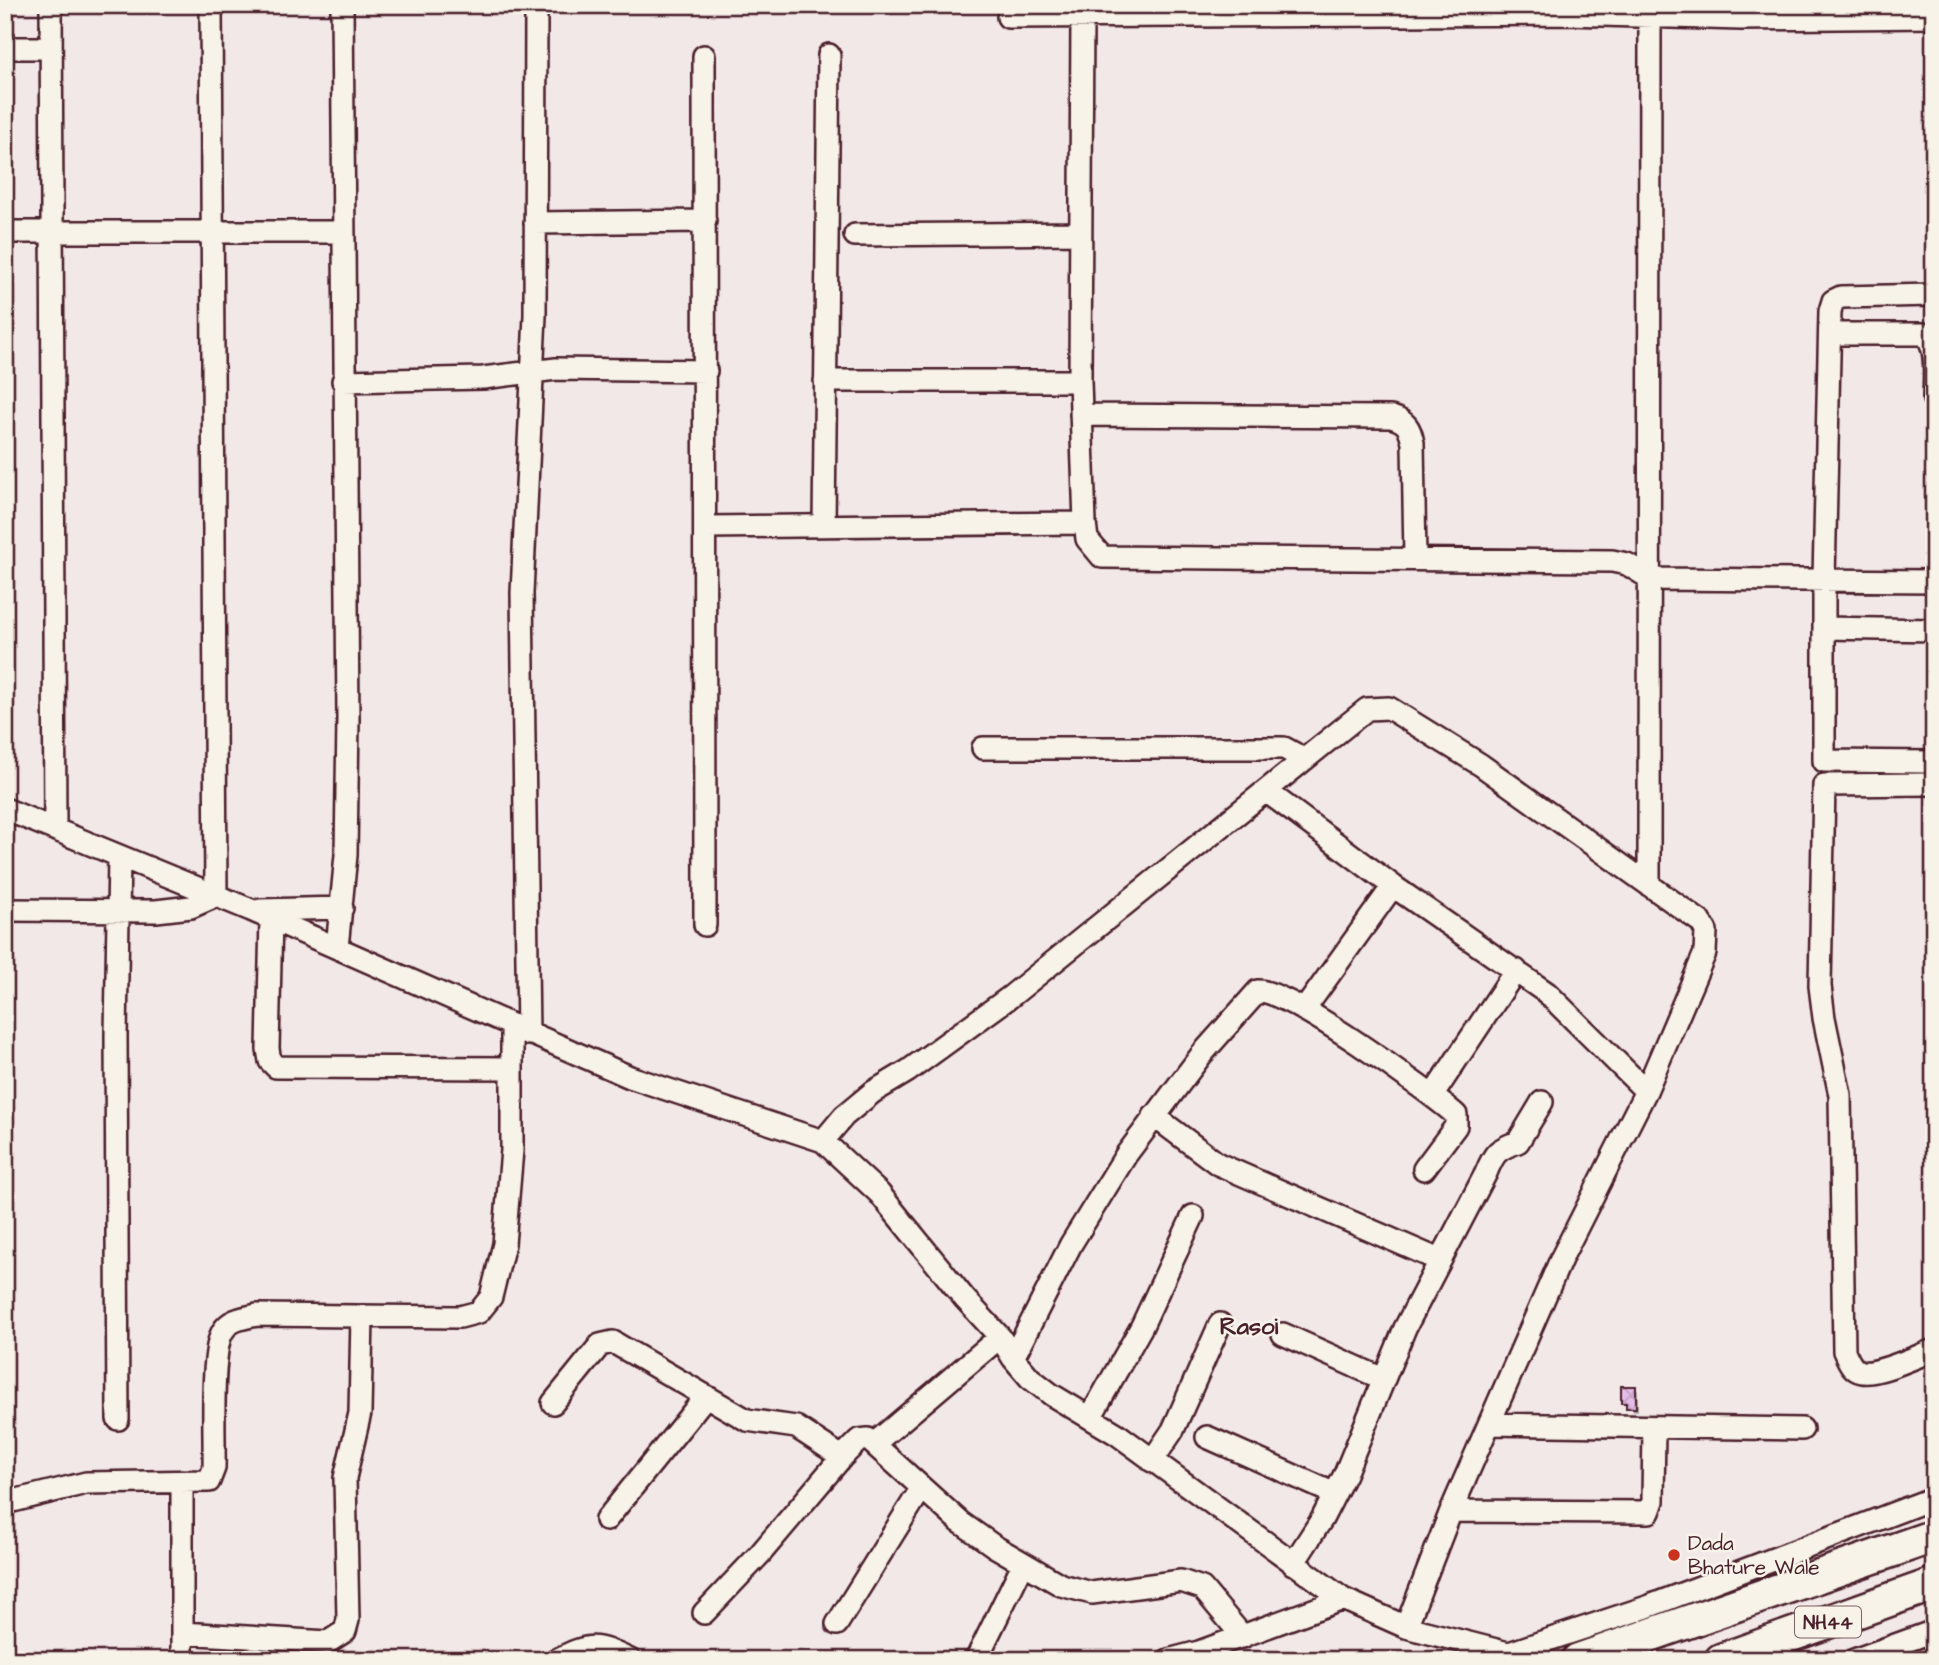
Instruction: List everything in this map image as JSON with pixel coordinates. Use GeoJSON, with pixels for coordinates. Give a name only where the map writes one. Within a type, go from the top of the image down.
{"type":"FeatureCollection","features":[{"type":"Feature","properties":{"kind":"highway","name":"NH44"},"geometry":{"type":"LineString","coordinates":[[1578,1660],[1934,1536]]}},
{"type":"Feature","properties":{"kind":"highway","name":"NH44"},"geometry":{"type":"LineString","coordinates":[[1721,1660],[1934,1584]]}},
{"type":"Feature","properties":{"kind":"street"},"geometry":{"type":"LineString","coordinates":[[51,5],[55,828]]}},
{"type":"Feature","properties":{"kind":"street"},"geometry":{"type":"LineString","coordinates":[[211,5],[216,896]]}},
{"type":"Feature","properties":{"kind":"street"},"geometry":{"type":"LineString","coordinates":[[337,948],[342,908],[348,719],[343,381],[342,5]]}},
{"type":"Feature","properties":{"kind":"street"},"geometry":{"type":"LineString","coordinates":[[5,1503],[86,1483],[202,1483],[212,1476],[217,1350],[223,1330],[236,1319],[257,1315],[460,1317],[479,1312],[491,1297],[508,1204],[512,1068],[520,1030],[522,593],[533,372],[536,5]]}},
{"type":"Feature","properties":{"kind":"street"},"geometry":{"type":"LineString","coordinates":[[1648,885],[1651,579],[1650,10]]}},
{"type":"Feature","properties":{"kind":"street"},"geometry":{"type":"LineString","coordinates":[[1008,17],[1082,17],[1146,11],[1650,10],[1741,19],[1934,17]]}},
{"type":"Feature","properties":{"kind":"street"},"geometry":{"type":"LineString","coordinates":[[1082,17],[1081,415],[1087,540],[1093,550],[1102,557],[1612,561],[1627,564],[1651,579],[1934,581]]}},
{"type":"Feature","properties":{"kind":"street"},"geometry":{"type":"LineString","coordinates":[[5,48],[51,48]]}},
{"type":"Feature","properties":{"kind":"street"},"geometry":{"type":"LineString","coordinates":[[824,526],[829,55]]}},
{"type":"Feature","properties":{"kind":"street"},"geometry":{"type":"LineString","coordinates":[[704,56],[707,527],[705,925]]}},
{"type":"Feature","properties":{"kind":"street"},"geometry":{"type":"LineString","coordinates":[[535,223],[705,221]]}},
{"type":"Feature","properties":{"kind":"street"},"geometry":{"type":"LineString","coordinates":[[5,232],[342,232]]}},
{"type":"Feature","properties":{"kind":"street"},"geometry":{"type":"LineString","coordinates":[[855,236],[1080,233]]}},
{"type":"Feature","properties":{"kind":"street"},"geometry":{"type":"LineString","coordinates":[[1934,295],[1840,297],[1833,301],[1830,311],[1824,580],[1824,761],[1934,762]]}},
{"type":"Feature","properties":{"kind":"street"},"geometry":{"type":"LineString","coordinates":[[1830,334],[1924,334],[1930,338],[1933,348],[1934,399]]}},
{"type":"Feature","properties":{"kind":"street"},"geometry":{"type":"LineString","coordinates":[[343,381],[483,378],[575,369],[706,370]]}},
{"type":"Feature","properties":{"kind":"street"},"geometry":{"type":"LineString","coordinates":[[825,381],[1080,381]]}},
{"type":"Feature","properties":{"kind":"street"},"geometry":{"type":"LineString","coordinates":[[1081,415],[1391,417],[1403,420],[1410,429],[1413,443],[1415,559]]}},
{"type":"Feature","properties":{"kind":"street"},"geometry":{"type":"LineString","coordinates":[[707,527],[1085,523]]}},
{"type":"Feature","properties":{"kind":"street"},"geometry":{"type":"LineString","coordinates":[[1824,628],[1934,630]]}},
{"type":"Feature","properties":{"kind":"street"},"geometry":{"type":"LineString","coordinates":[[823,1142],[844,1116],[1010,997],[1110,913],[1367,709],[1379,706],[1390,708],[1482,765],[1701,922],[1706,931],[1705,953],[1646,1091],[1562,1256],[1451,1511],[1406,1627]]}},
{"type":"Feature","properties":{"kind":"street"},"geometry":{"type":"LineString","coordinates":[[983,748],[1284,748],[1295,754],[1299,764]]}},
{"type":"Feature","properties":{"kind":"street"},"geometry":{"type":"LineString","coordinates":[[1934,784],[1824,785],[1820,986],[1840,1095],[1844,1351],[1850,1366],[1860,1372],[1874,1371],[1934,1350]]}},
{"type":"Feature","properties":{"kind":"street"},"geometry":{"type":"LineString","coordinates":[[1266,791],[1392,886],[1547,993],[1646,1091]]}},
{"type":"Feature","properties":{"kind":"street"},"geometry":{"type":"LineString","coordinates":[[5,809],[271,918],[630,1077],[823,1142],[879,1193],[965,1299],[1000,1337],[1013,1359],[1030,1378],[1052,1395],[1091,1416],[1343,1599],[1406,1627],[1498,1657],[1647,1607],[1934,1498]]}},
{"type":"Feature","properties":{"kind":"street"},"geometry":{"type":"LineString","coordinates":[[118,1419],[116,1037],[119,856]]}},
{"type":"Feature","properties":{"kind":"street"},"geometry":{"type":"LineString","coordinates":[[1304,1010],[1392,886]]}},
{"type":"Feature","properties":{"kind":"street"},"geometry":{"type":"LineString","coordinates":[[5,910],[156,911],[191,907],[216,896]]}},
{"type":"Feature","properties":{"kind":"street"},"geometry":{"type":"LineString","coordinates":[[251,910],[342,908]]}},
{"type":"Feature","properties":{"kind":"street"},"geometry":{"type":"LineString","coordinates":[[271,918],[268,1049],[270,1060],[276,1067],[512,1068]]}},
{"type":"Feature","properties":{"kind":"street"},"geometry":{"type":"LineString","coordinates":[[1433,1095],[1516,970]]}},
{"type":"Feature","properties":{"kind":"street"},"geometry":{"type":"LineString","coordinates":[[1013,1359],[1096,1201],[1154,1116],[1252,996],[1266,990],[1304,1010],[1433,1095],[1458,1119],[1423,1170]]}},
{"type":"Feature","properties":{"kind":"street"},"geometry":{"type":"LineString","coordinates":[[1293,1564],[1335,1494],[1383,1379],[1439,1260],[1496,1150],[1518,1142],[1542,1102]]}},
{"type":"Feature","properties":{"kind":"street"},"geometry":{"type":"LineString","coordinates":[[1154,1116],[1218,1164],[1439,1260]]}},
{"type":"Feature","properties":{"kind":"street"},"geometry":{"type":"LineString","coordinates":[[1091,1416],[1142,1326],[1193,1216]]}},
{"type":"Feature","properties":{"kind":"street"},"geometry":{"type":"LineString","coordinates":[[182,1633],[328,1642],[345,1631],[348,1620],[345,1478],[359,1413],[362,1316]]}},
{"type":"Feature","properties":{"kind":"street"},"geometry":{"type":"LineString","coordinates":[[1152,1461],[1173,1430],[1220,1324]]}},
{"type":"Feature","properties":{"kind":"street"},"geometry":{"type":"LineString","coordinates":[[1283,1334],[1383,1379]]}},
{"type":"Feature","properties":{"kind":"street"},"geometry":{"type":"LineString","coordinates":[[875,1443],[1000,1337]]}},
{"type":"Feature","properties":{"kind":"street"},"geometry":{"type":"LineString","coordinates":[[553,1404],[606,1342],[624,1347],[747,1420],[796,1427],[842,1457]]}},
{"type":"Feature","properties":{"kind":"street"},"geometry":{"type":"LineString","coordinates":[[606,1520],[706,1396]]}},
{"type":"Feature","properties":{"kind":"street"},"geometry":{"type":"LineString","coordinates":[[1490,1424],[1802,1429]]}},
{"type":"Feature","properties":{"kind":"street"},"geometry":{"type":"LineString","coordinates":[[1451,1511],[1649,1512],[1653,1501],[1654,1427]]}},
{"type":"Feature","properties":{"kind":"street"},"geometry":{"type":"LineString","coordinates":[[1207,1437],[1335,1494]]}},
{"type":"Feature","properties":{"kind":"street"},"geometry":{"type":"LineString","coordinates":[[704,1613],[760,1554],[859,1440],[875,1443],[920,1489],[960,1522],[1023,1564],[1062,1585],[1092,1592],[1181,1581],[1194,1584],[1202,1588],[1243,1636]]}},
{"type":"Feature","properties":{"kind":"street"},"geometry":{"type":"LineString","coordinates":[[181,1483],[182,1660]]}},
{"type":"Feature","properties":{"kind":"street"},"geometry":{"type":"LineString","coordinates":[[837,1623],[920,1489]]}},
{"type":"Feature","properties":{"kind":"street"},"geometry":{"type":"LineString","coordinates":[[976,1660],[1023,1564]]}},
{"type":"Feature","properties":{"kind":"street"},"geometry":{"type":"LineString","coordinates":[[1168,1660],[1343,1599]]}},
{"type":"Feature","properties":{"kind":"street"},"geometry":{"type":"LineString","coordinates":[[1854,1660],[1934,1632]]}},
{"type":"Feature","properties":{"kind":"street"},"geometry":{"type":"LineString","coordinates":[[556,1660],[581,1647],[595,1647],[630,1660]]}},
{"type":"Feature","properties":{"kind":"building"},"geometry":{"type":"Polygon","coordinates":[[[1621,1386],[1636,1386],[1636,1408],[1626,1408],[1626,1403],[1621,1403],[1621,1386]]]}},
{"type":"Feature","properties":{"kind":"place","name":"Dada Bhature Wale"},"geometry":{"type":"Point","coordinates":[1674,1555]}},
{"type":"Feature","properties":{"kind":"district","name":"Rasoi"},"geometry":{"type":"Point","coordinates":[1249,1326]}}]}
